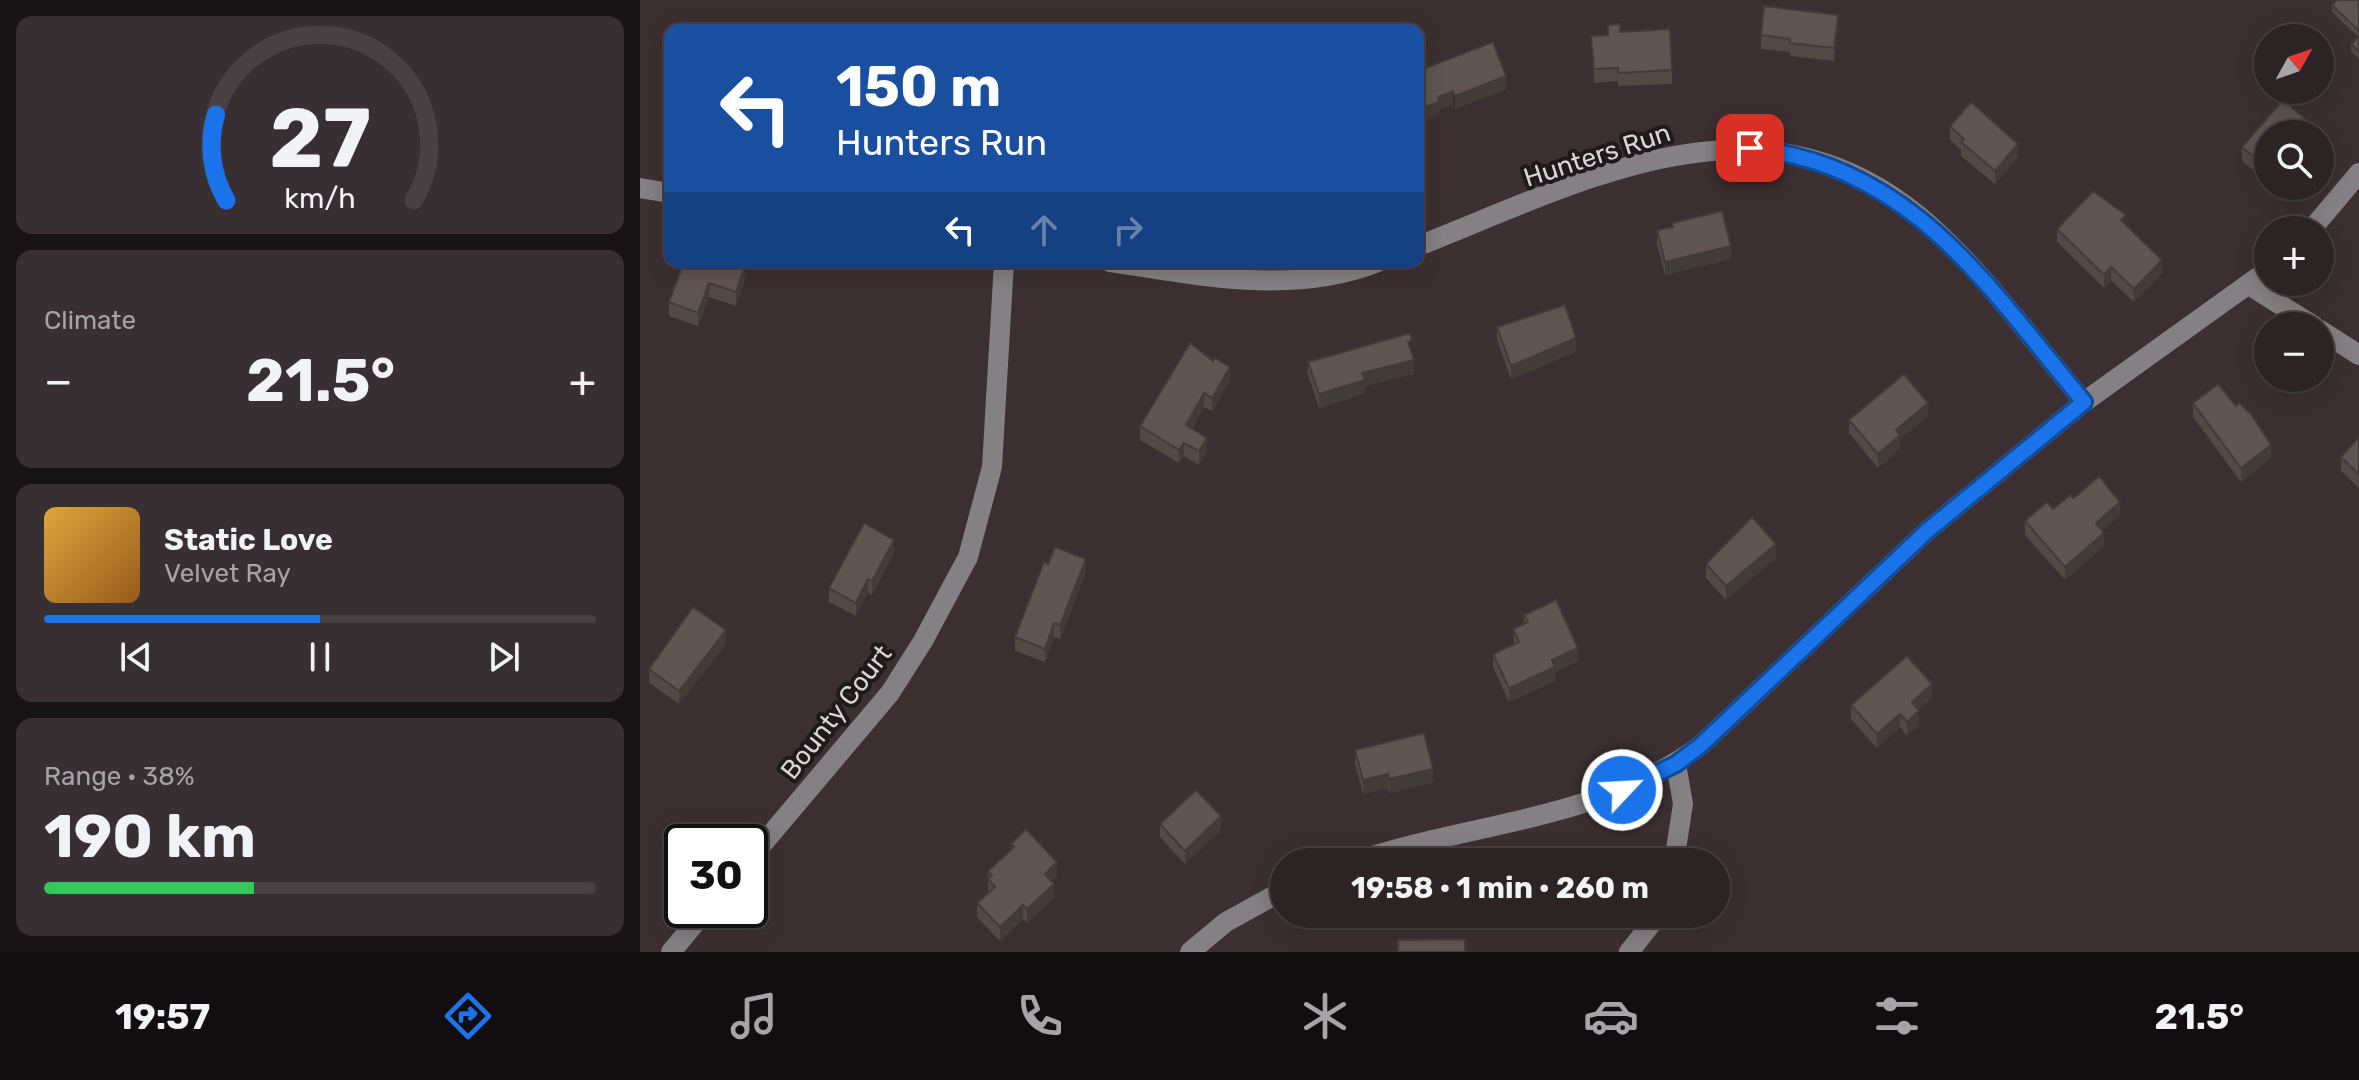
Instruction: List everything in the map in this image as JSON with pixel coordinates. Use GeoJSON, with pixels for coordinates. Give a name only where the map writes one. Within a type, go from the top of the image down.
{"type":"FeatureCollection","features":[{"type":"Feature","properties":{"kind":"street","name":"Hunters Run"},"geometry":{"type":"LineString","coordinates":[[1424,244],[1597,178],[1657,159],[1719,148],[1782,151],[1840,169],[1897,199],[1921,218],[1965,260],[2084,402]]}},
{"type":"Feature","properties":{"kind":"street"},"geometry":{"type":"LineString","coordinates":[[2323,216],[2359,173]]}},
{"type":"Feature","properties":{"kind":"street"},"geometry":{"type":"LineString","coordinates":[[640,188],[664,192]]}},
{"type":"Feature","properties":{"kind":"street","name":"Bounty Court"},"geometry":{"type":"LineString","coordinates":[[768,838],[890,693],[923,641],[968,557],[992,467],[1004,268]]}},
{"type":"Feature","properties":{"kind":"street"},"geometry":{"type":"LineString","coordinates":[[1152,268],[1244,281],[1308,277],[1350,268]]}},
{"type":"Feature","properties":{"kind":"street"},"geometry":{"type":"LineString","coordinates":[[1393,848],[1579,807],[1676,764],[1701,745],[1927,531],[2084,402],[2254,281]]}},
{"type":"Feature","properties":{"kind":"street"},"geometry":{"type":"LineString","coordinates":[[2249,285],[2292,312]]}},
{"type":"Feature","properties":{"kind":"street"},"geometry":{"type":"LineString","coordinates":[[2334,339],[2359,355]]}},
{"type":"Feature","properties":{"kind":"street"},"geometry":{"type":"LineString","coordinates":[[1676,764],[1683,804],[1676,848]]}},
{"type":"Feature","properties":{"kind":"street"},"geometry":{"type":"LineString","coordinates":[[1190,952],[1226,922],[1270,898]]}},
{"type":"Feature","properties":{"kind":"street"},"geometry":{"type":"LineString","coordinates":[[671,952],[691,928]]}},
{"type":"Feature","properties":{"kind":"street"},"geometry":{"type":"LineString","coordinates":[[1629,952],[1648,928]]}},
{"type":"Feature","properties":{"kind":"building"},"geometry":{"type":"Polygon","coordinates":[[[2337,0],[2359,0],[2359,31],[2332,5],[2337,0]]]}},
{"type":"Feature","properties":{"kind":"building"},"geometry":{"type":"Polygon","coordinates":[[[1764,6],[1838,15],[1834,48],[1790,43],[1790,39],[1761,35],[1764,6]]]}},
{"type":"Feature","properties":{"kind":"building"},"geometry":{"type":"Polygon","coordinates":[[[1620,24],[1620,32],[1670,29],[1672,70],[1618,73],[1618,68],[1594,69],[1591,36],[1608,35],[1608,25],[1620,24]]]}},
{"type":"Feature","properties":{"kind":"building"},"geometry":{"type":"Polygon","coordinates":[[[2359,36],[2359,52],[2351,44],[2359,36]]]}},
{"type":"Feature","properties":{"kind":"building"},"geometry":{"type":"Polygon","coordinates":[[[1493,42],[1506,76],[1455,96],[1453,91],[1438,97],[1439,102],[1424,108],[1424,69],[1493,42]]]}},
{"type":"Feature","properties":{"kind":"building"},"geometry":{"type":"Polygon","coordinates":[[[1971,102],[2018,144],[1995,171],[1961,142],[1964,139],[1950,126],[1971,102]]]}},
{"type":"Feature","properties":{"kind":"building"},"geometry":{"type":"Polygon","coordinates":[[[2280,104],[2288,104],[2307,120],[2266,120],[2280,104]]]}},
{"type":"Feature","properties":{"kind":"building"},"geometry":{"type":"Polygon","coordinates":[[[2254,133],[2254,157],[2242,147],[2254,133]]]}},
{"type":"Feature","properties":{"kind":"building"},"geometry":{"type":"Polygon","coordinates":[[[2093,191],[2126,215],[2121,220],[2162,260],[2134,289],[2111,267],[2104,275],[2057,229],[2093,191]]]}},
{"type":"Feature","properties":{"kind":"building"},"geometry":{"type":"Polygon","coordinates":[[[1722,211],[1731,246],[1665,262],[1657,230],[1673,227],[1672,223],[1722,211]]]}},
{"type":"Feature","properties":{"kind":"building"},"geometry":{"type":"Polygon","coordinates":[[[682,268],[744,268],[736,292],[709,283],[698,313],[669,302],[682,268]]]}},
{"type":"Feature","properties":{"kind":"building"},"geometry":{"type":"Polygon","coordinates":[[[1565,305],[1576,338],[1511,366],[1497,327],[1565,305]]]}},
{"type":"Feature","properties":{"kind":"building"},"geometry":{"type":"Polygon","coordinates":[[[1410,333],[1412,341],[1408,342],[1414,360],[1362,373],[1365,380],[1319,394],[1308,362],[1410,333]]]}},
{"type":"Feature","properties":{"kind":"building"},"geometry":{"type":"Polygon","coordinates":[[[1190,343],[1213,361],[1215,358],[1230,367],[1212,398],[1204,393],[1186,425],[1207,438],[1199,451],[1184,443],[1179,450],[1140,426],[1190,343]]]}},
{"type":"Feature","properties":{"kind":"building"},"geometry":{"type":"Polygon","coordinates":[[[1904,374],[1928,403],[1896,430],[1900,435],[1878,454],[1849,420],[1904,374]]]}},
{"type":"Feature","properties":{"kind":"building"},"geometry":{"type":"Polygon","coordinates":[[[2218,384],[2236,406],[2239,403],[2251,414],[2271,445],[2241,468],[2193,403],[2218,384]]]}},
{"type":"Feature","properties":{"kind":"building"},"geometry":{"type":"Polygon","coordinates":[[[2359,437],[2359,475],[2341,457],[2359,437]]]}},
{"type":"Feature","properties":{"kind":"building"},"geometry":{"type":"Polygon","coordinates":[[[2099,476],[2120,502],[2096,523],[2104,533],[2065,567],[2025,521],[2047,502],[2053,509],[2070,495],[2074,498],[2099,476]]]}},
{"type":"Feature","properties":{"kind":"building"},"geometry":{"type":"Polygon","coordinates":[[[1752,517],[1776,544],[1726,586],[1706,564],[1752,517]]]}},
{"type":"Feature","properties":{"kind":"building"},"geometry":{"type":"Polygon","coordinates":[[[864,523],[894,540],[856,603],[829,588],[864,523]]]}},
{"type":"Feature","properties":{"kind":"building"},"geometry":{"type":"Polygon","coordinates":[[[1055,547],[1086,559],[1060,625],[1054,623],[1045,649],[1015,637],[1044,562],[1048,564],[1055,547]]]}},
{"type":"Feature","properties":{"kind":"building"},"geometry":{"type":"Polygon","coordinates":[[[1556,600],[1578,648],[1552,660],[1555,667],[1509,688],[1493,654],[1519,642],[1513,629],[1528,622],[1524,615],[1556,600]]]}},
{"type":"Feature","properties":{"kind":"building"},"geometry":{"type":"Polygon","coordinates":[[[693,607],[726,630],[679,691],[649,669],[693,607]]]}},
{"type":"Feature","properties":{"kind":"building"},"geometry":{"type":"Polygon","coordinates":[[[1907,656],[1932,684],[1912,702],[1919,711],[1907,722],[1900,714],[1877,734],[1851,705],[1907,656]]]}},
{"type":"Feature","properties":{"kind":"building"},"geometry":{"type":"Polygon","coordinates":[[[1424,733],[1433,769],[1389,779],[1388,774],[1363,780],[1355,750],[1424,733]]]}},
{"type":"Feature","properties":{"kind":"building"},"geometry":{"type":"Polygon","coordinates":[[[1196,790],[1221,816],[1185,851],[1160,824],[1196,790]]]}},
{"type":"Feature","properties":{"kind":"building"},"geometry":{"type":"Polygon","coordinates":[[[1026,829],[1057,862],[1045,874],[1054,884],[1027,909],[1023,905],[1000,927],[977,903],[995,887],[988,879],[992,875],[988,871],[1014,847],[1011,844],[1026,829]]]}},
{"type":"Feature","properties":{"kind":"building"},"geometry":{"type":"Polygon","coordinates":[[[1465,939],[1465,952],[1398,952],[1398,940],[1465,939]]]}},
{"type":"Feature","properties":{"kind":"route"},"geometry":{"type":"LineString","coordinates":[[1622,790],[1676,764],[1701,745],[1927,531],[2084,402],[1965,260],[1897,199],[1840,169],[1813,159],[1782,151],[1750,148]]}}]}
